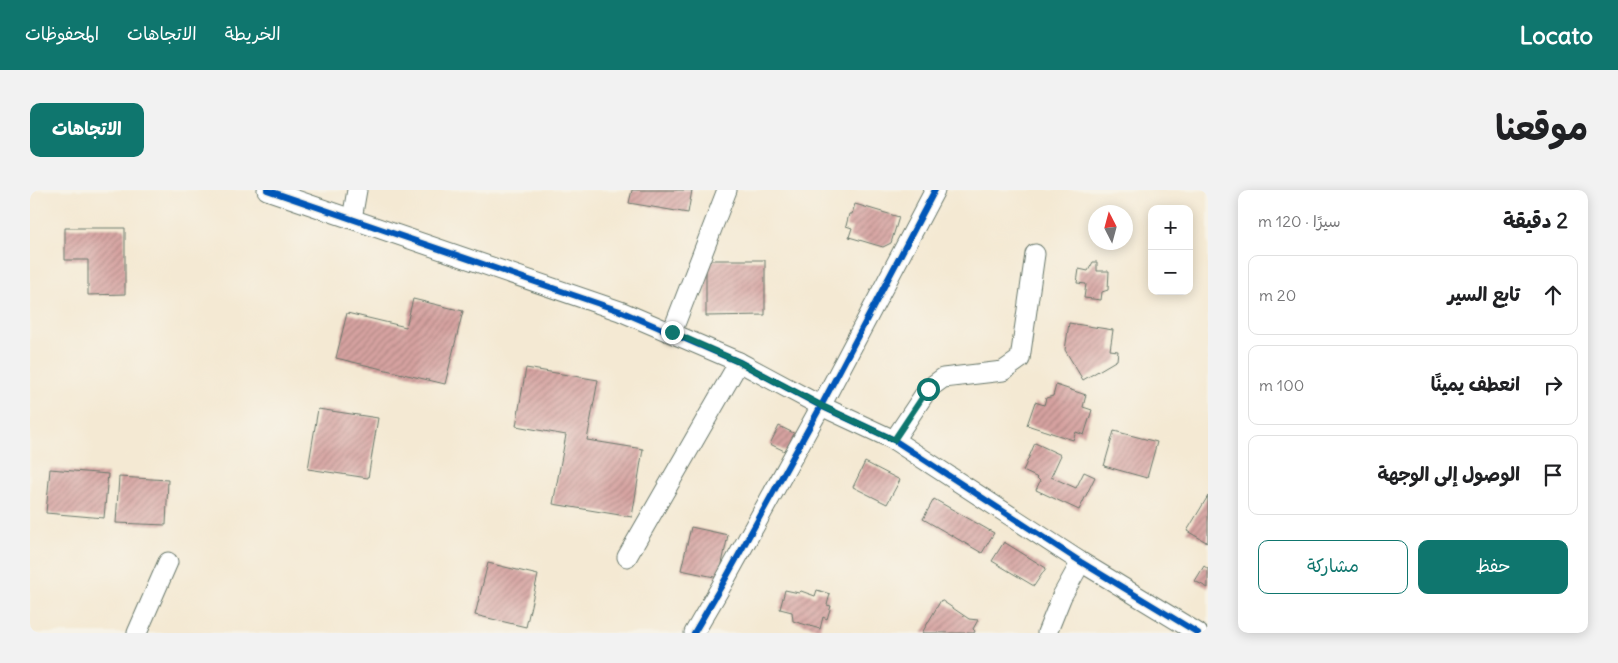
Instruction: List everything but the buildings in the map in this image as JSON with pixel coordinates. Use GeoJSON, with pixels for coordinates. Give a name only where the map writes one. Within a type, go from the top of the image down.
{"type":"FeatureCollection","features":[{"type":"Feature","properties":{"kind":"street"},"geometry":{"type":"LineString","coordinates":[[267,190],[569,292],[672,332],[739,362],[822,406],[894,440],[1081,562],[1198,633]]}},
{"type":"Feature","properties":{"kind":"street"},"geometry":{"type":"LineString","coordinates":[[352,219],[357,190]]}},
{"type":"Feature","properties":{"kind":"street"},"geometry":{"type":"LineString","coordinates":[[672,332],[726,190]]}},
{"type":"Feature","properties":{"kind":"street"},"geometry":{"type":"LineString","coordinates":[[694,633],[822,406],[935,190]]}},
{"type":"Feature","properties":{"kind":"street"},"geometry":{"type":"LineString","coordinates":[[894,440],[928,389],[943,378],[1003,372],[1020,359],[1035,254]]}},
{"type":"Feature","properties":{"kind":"street"},"geometry":{"type":"LineString","coordinates":[[627,557],[739,362]]}},
{"type":"Feature","properties":{"kind":"street"},"geometry":{"type":"LineString","coordinates":[[137,633],[168,562]]}},
{"type":"Feature","properties":{"kind":"street"},"geometry":{"type":"LineString","coordinates":[[1047,633],[1062,596],[1081,562]]}},
{"type":"Feature","properties":{"kind":"cycle path"},"geometry":{"type":"LineString","coordinates":[[267,190],[620,311],[739,362],[821,406],[894,440],[1081,562],[1198,633]]}},
{"type":"Feature","properties":{"kind":"cycle path"},"geometry":{"type":"LineString","coordinates":[[694,633],[821,406],[935,190]]}},
{"type":"Feature","properties":{"kind":"route"},"geometry":{"type":"LineString","coordinates":[[672,332],[739,362],[822,406],[894,440],[928,389]]}}]}
